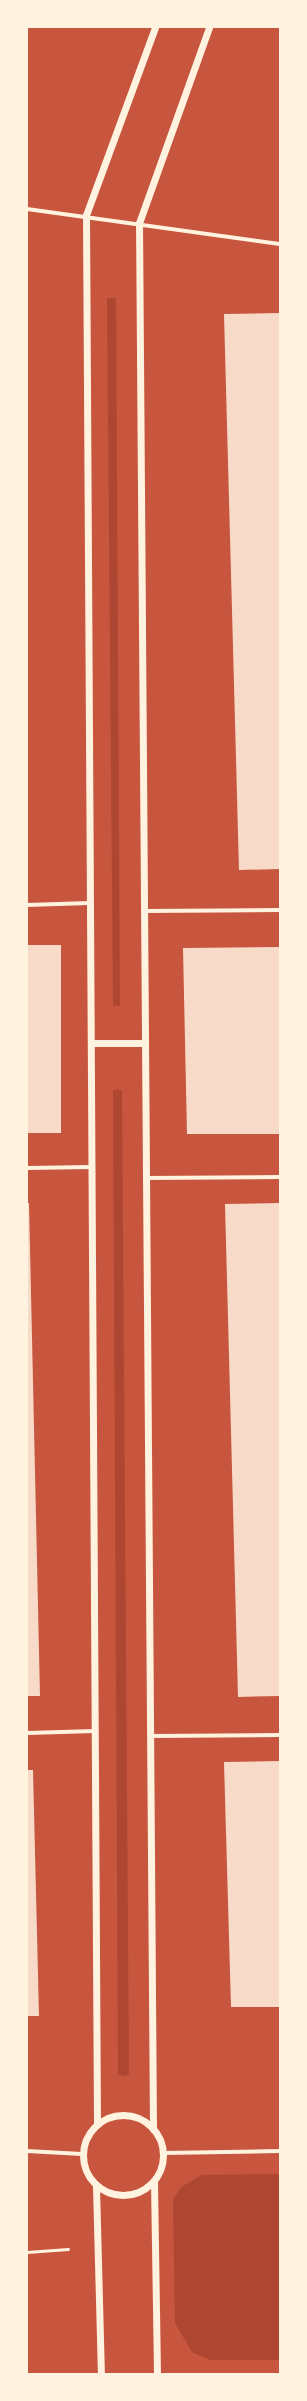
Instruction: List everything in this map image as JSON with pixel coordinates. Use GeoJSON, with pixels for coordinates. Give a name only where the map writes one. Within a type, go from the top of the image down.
{"type":"FeatureCollection","features":[{"type":"Feature","properties":{"kind":"street"},"geometry":{"type":"LineString","coordinates":[[97,2124],[86,215],[155,27]]}},
{"type":"Feature","properties":{"kind":"street"},"geometry":{"type":"LineString","coordinates":[[96,2186],[122,2195],[143,2191],[154,2182],[162,2166],[163,2153],[153,2129],[138,223],[209,27]]}},
{"type":"Feature","properties":{"kind":"street"},"geometry":{"type":"LineString","coordinates":[[27,209],[86,215],[280,244]]}},
{"type":"Feature","properties":{"kind":"street"},"geometry":{"type":"LineString","coordinates":[[27,904],[90,903]]}},
{"type":"Feature","properties":{"kind":"street"},"geometry":{"type":"LineString","coordinates":[[144,911],[280,910]]}},
{"type":"Feature","properties":{"kind":"street"},"geometry":{"type":"LineString","coordinates":[[91,1043],[145,1043]]}},
{"type":"Feature","properties":{"kind":"street"},"geometry":{"type":"LineString","coordinates":[[27,1168],[91,1167]]}},
{"type":"Feature","properties":{"kind":"street"},"geometry":{"type":"LineString","coordinates":[[146,1178],[280,1177]]}},
{"type":"Feature","properties":{"kind":"street"},"geometry":{"type":"LineString","coordinates":[[27,1733],[95,1731]]}},
{"type":"Feature","properties":{"kind":"street"},"geometry":{"type":"LineString","coordinates":[[150,1736],[280,1735]]}},
{"type":"Feature","properties":{"kind":"street"},"geometry":{"type":"LineString","coordinates":[[101,2374],[96,2186],[87,2173],[82,2154],[86,2140],[97,2124],[113,2116],[126,2116],[153,2129]]}},
{"type":"Feature","properties":{"kind":"street"},"geometry":{"type":"LineString","coordinates":[[27,2150],[82,2154]]}},
{"type":"Feature","properties":{"kind":"street"},"geometry":{"type":"LineString","coordinates":[[163,2153],[280,2152]]}},
{"type":"Feature","properties":{"kind":"street"},"geometry":{"type":"LineString","coordinates":[[154,2182],[157,2374]]}},
{"type":"Feature","properties":{"kind":"path"},"geometry":{"type":"LineString","coordinates":[[27,2252],[68,2249]]}},
{"type":"Feature","properties":{"kind":"shaded area"},"geometry":{"type":"Polygon","coordinates":[[[107,298],[116,298],[120,1006],[113,1006],[107,298]]]}},
{"type":"Feature","properties":{"kind":"shaded area"},"geometry":{"type":"Polygon","coordinates":[[[117,1089],[122,1091],[129,2074],[124,2076],[118,2075],[113,1091],[117,1089]]]}},
{"type":"Feature","properties":{"kind":"shaded area"},"geometry":{"type":"Polygon","coordinates":[[[280,2174],[280,2360],[210,2360],[192,2352],[175,2323],[173,2200],[181,2187],[202,2175],[280,2174]]]}},
{"type":"Feature","properties":{"kind":"building"},"geometry":{"type":"Polygon","coordinates":[[[280,313],[280,869],[239,870],[224,314],[280,313]]]}},
{"type":"Feature","properties":{"kind":"building"},"geometry":{"type":"Polygon","coordinates":[[[27,945],[61,945],[61,1133],[27,1133],[27,945]]]}},
{"type":"Feature","properties":{"kind":"building"},"geometry":{"type":"Polygon","coordinates":[[[280,947],[280,1134],[187,1134],[183,948],[280,947]]]}},
{"type":"Feature","properties":{"kind":"building"},"geometry":{"type":"Polygon","coordinates":[[[27,1203],[29,1203],[40,1696],[27,1696],[27,1203]]]}},
{"type":"Feature","properties":{"kind":"building"},"geometry":{"type":"Polygon","coordinates":[[[280,1203],[280,1696],[238,1697],[225,1204],[280,1203]]]}},
{"type":"Feature","properties":{"kind":"building"},"geometry":{"type":"Polygon","coordinates":[[[280,1761],[280,2007],[231,2007],[224,1762],[280,1761]]]}},
{"type":"Feature","properties":{"kind":"building"},"geometry":{"type":"Polygon","coordinates":[[[27,1770],[33,1770],[39,2016],[27,2016],[27,1770]]]}}]}
